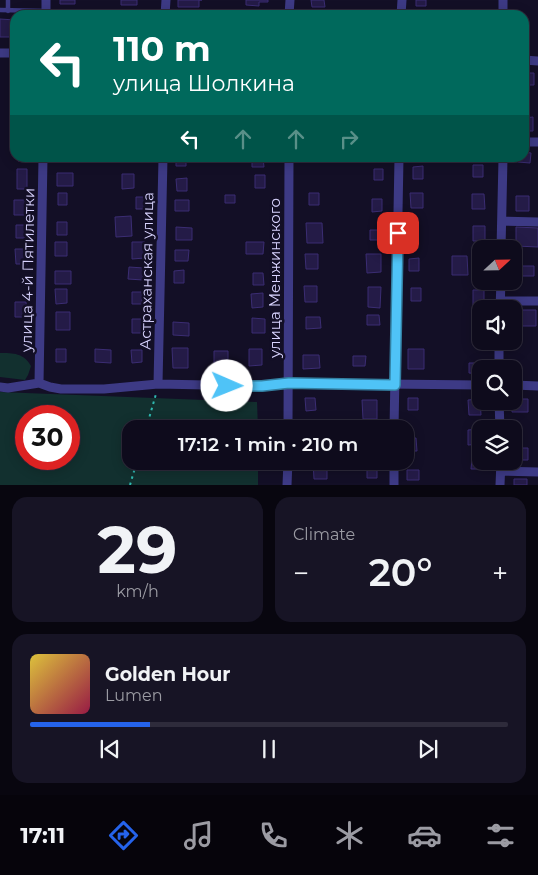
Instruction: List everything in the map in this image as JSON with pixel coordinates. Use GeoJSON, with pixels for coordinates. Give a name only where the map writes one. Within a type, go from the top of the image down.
{"type":"FeatureCollection","features":[{"type":"Feature","properties":{"kind":"street","name":"улица 4-й Пятилетки"},"geometry":{"type":"LineString","coordinates":[[39,383],[43,162]]}},
{"type":"Feature","properties":{"kind":"street","name":"Астраханская улица"},"geometry":{"type":"LineString","coordinates":[[158,384],[163,162]]}},
{"type":"Feature","properties":{"kind":"street","name":"улица Менжинского"},"geometry":{"type":"LineString","coordinates":[[288,420],[289,162]]}},
{"type":"Feature","properties":{"kind":"street"},"geometry":{"type":"LineString","coordinates":[[394,420],[399,162]]}},
{"type":"Feature","properties":{"kind":"street"},"geometry":{"type":"LineString","coordinates":[[502,240],[503,162]]}},
{"type":"Feature","properties":{"kind":"street"},"geometry":{"type":"LineString","coordinates":[[502,221],[538,222]]}},
{"type":"Feature","properties":{"kind":"street"},"geometry":{"type":"LineString","coordinates":[[522,303],[538,301]]}},
{"type":"Feature","properties":{"kind":"street"},"geometry":{"type":"LineString","coordinates":[[0,387],[8,388],[39,383],[61,389],[104,389],[158,384],[262,386],[289,383],[472,385]]}},
{"type":"Feature","properties":{"kind":"street"},"geometry":{"type":"LineString","coordinates":[[522,385],[538,386]]}},
{"type":"Feature","properties":{"kind":"street"},"geometry":{"type":"LineString","coordinates":[[522,469],[538,472]]}},
{"type":"Feature","properties":{"kind":"street"},"geometry":{"type":"LineString","coordinates":[[287,485],[288,470]]}},
{"type":"Feature","properties":{"kind":"street"},"geometry":{"type":"LineString","coordinates":[[394,470],[394,485]]}},
{"type":"Feature","properties":{"kind":"street"},"geometry":{"type":"LineString","coordinates":[[500,485],[501,470]]}},
{"type":"Feature","properties":{"kind":"lane"},"geometry":{"type":"LineString","coordinates":[[0,10],[8,11],[8,0]]}},
{"type":"Feature","properties":{"kind":"path"},"geometry":{"type":"LineString","coordinates":[[148,420],[158,384]]}},
{"type":"Feature","properties":{"kind":"path"},"geometry":{"type":"LineString","coordinates":[[131,485],[134,470]]}},
{"type":"Feature","properties":{"kind":"green space"},"geometry":{"type":"Polygon","coordinates":[[[0,353],[9,353],[25,358],[31,366],[25,380],[0,377],[0,353]]]}},
{"type":"Feature","properties":{"kind":"green space"},"geometry":{"type":"Polygon","coordinates":[[[0,392],[257,402],[258,420],[122,420],[122,470],[258,470],[258,485],[0,485],[0,392]]]}},
{"type":"Feature","properties":{"kind":"building"},"geometry":{"type":"Polygon","coordinates":[[[60,0],[75,0],[75,4],[60,4],[60,0]]]}},
{"type":"Feature","properties":{"kind":"building"},"geometry":{"type":"Polygon","coordinates":[[[121,0],[137,0],[137,5],[121,5],[121,0]]]}},
{"type":"Feature","properties":{"kind":"building"},"geometry":{"type":"Polygon","coordinates":[[[178,0],[199,0],[199,7],[178,7],[178,0]]]}},
{"type":"Feature","properties":{"kind":"building"},"geometry":{"type":"Polygon","coordinates":[[[246,0],[268,0],[268,2],[259,2],[259,6],[246,5],[246,0]]]}},
{"type":"Feature","properties":{"kind":"building"},"geometry":{"type":"Polygon","coordinates":[[[311,0],[324,0],[325,7],[312,7],[311,0]]]}},
{"type":"Feature","properties":{"kind":"building"},"geometry":{"type":"Polygon","coordinates":[[[416,0],[426,0],[426,6],[416,6],[416,0]]]}},
{"type":"Feature","properties":{"kind":"building"},"geometry":{"type":"Polygon","coordinates":[[[0,19],[10,20],[10,37],[0,37],[0,19]]]}},
{"type":"Feature","properties":{"kind":"building"},"geometry":{"type":"Polygon","coordinates":[[[529,73],[534,73],[534,85],[529,85],[529,73]]]}},
{"type":"Feature","properties":{"kind":"building"},"geometry":{"type":"Polygon","coordinates":[[[529,117],[533,117],[533,131],[529,131],[529,117]]]}},
{"type":"Feature","properties":{"kind":"building"},"geometry":{"type":"Polygon","coordinates":[[[529,153],[531,153],[530,163],[518,162],[529,162],[529,153]]]}},
{"type":"Feature","properties":{"kind":"building"},"geometry":{"type":"Polygon","coordinates":[[[176,162],[186,162],[186,166],[176,166],[176,162]]]}},
{"type":"Feature","properties":{"kind":"building"},"geometry":{"type":"Polygon","coordinates":[[[252,162],[263,162],[264,167],[252,167],[252,162]]]}},
{"type":"Feature","properties":{"kind":"building"},"geometry":{"type":"Polygon","coordinates":[[[473,165],[483,165],[483,177],[473,177],[473,165]]]}},
{"type":"Feature","properties":{"kind":"building"},"geometry":{"type":"Polygon","coordinates":[[[423,166],[423,179],[413,179],[413,167],[423,166]]]}},
{"type":"Feature","properties":{"kind":"building"},"geometry":{"type":"Polygon","coordinates":[[[17,169],[27,169],[27,189],[17,189],[17,169]]]}},
{"type":"Feature","properties":{"kind":"building"},"geometry":{"type":"Polygon","coordinates":[[[374,169],[383,169],[383,180],[374,180],[374,169]]]}},
{"type":"Feature","properties":{"kind":"building"},"geometry":{"type":"Polygon","coordinates":[[[57,173],[73,173],[73,186],[57,186],[57,173]]]}},
{"type":"Feature","properties":{"kind":"building"},"geometry":{"type":"Polygon","coordinates":[[[122,174],[134,174],[134,188],[122,189],[122,174]]]}},
{"type":"Feature","properties":{"kind":"building"},"geometry":{"type":"Polygon","coordinates":[[[255,175],[265,175],[265,188],[255,188],[255,175]]]}},
{"type":"Feature","properties":{"kind":"building"},"geometry":{"type":"Polygon","coordinates":[[[187,178],[187,191],[177,191],[176,179],[187,178]]]}},
{"type":"Feature","properties":{"kind":"building"},"geometry":{"type":"Polygon","coordinates":[[[58,193],[67,193],[67,205],[58,205],[58,193]]]}},
{"type":"Feature","properties":{"kind":"building"},"geometry":{"type":"Polygon","coordinates":[[[309,193],[319,193],[319,205],[309,205],[309,193]]]}},
{"type":"Feature","properties":{"kind":"building"},"geometry":{"type":"Polygon","coordinates":[[[410,193],[423,193],[423,208],[411,208],[410,193]]]}},
{"type":"Feature","properties":{"kind":"building"},"geometry":{"type":"Polygon","coordinates":[[[472,194],[484,194],[485,209],[472,209],[472,194]]]}},
{"type":"Feature","properties":{"kind":"building"},"geometry":{"type":"Polygon","coordinates":[[[225,195],[235,195],[235,203],[225,203],[225,195]]]}},
{"type":"Feature","properties":{"kind":"building"},"geometry":{"type":"Polygon","coordinates":[[[516,196],[529,196],[529,211],[516,211],[516,196]]]}},
{"type":"Feature","properties":{"kind":"building"},"geometry":{"type":"Polygon","coordinates":[[[136,197],[146,197],[146,209],[136,209],[136,197]]]}},
{"type":"Feature","properties":{"kind":"building"},"geometry":{"type":"Polygon","coordinates":[[[372,199],[382,199],[382,211],[372,212],[372,199]]]}},
{"type":"Feature","properties":{"kind":"building"},"geometry":{"type":"Polygon","coordinates":[[[14,200],[27,200],[27,215],[14,215],[14,200]]]}},
{"type":"Feature","properties":{"kind":"building"},"geometry":{"type":"Polygon","coordinates":[[[175,200],[189,200],[189,211],[175,211],[175,200]]]}},
{"type":"Feature","properties":{"kind":"building"},"geometry":{"type":"Polygon","coordinates":[[[131,216],[132,236],[116,237],[115,217],[131,216]]]}},
{"type":"Feature","properties":{"kind":"building"},"geometry":{"type":"Polygon","coordinates":[[[57,222],[67,222],[67,235],[57,235],[57,222]]]}},
{"type":"Feature","properties":{"kind":"building"},"geometry":{"type":"Polygon","coordinates":[[[306,223],[322,223],[323,243],[307,243],[306,223]]]}},
{"type":"Feature","properties":{"kind":"building"},"geometry":{"type":"Polygon","coordinates":[[[16,225],[26,225],[27,238],[16,238],[16,225]]]}},
{"type":"Feature","properties":{"kind":"building"},"geometry":{"type":"Polygon","coordinates":[[[473,226],[485,226],[485,240],[473,240],[473,226]]]}},
{"type":"Feature","properties":{"kind":"building"},"geometry":{"type":"Polygon","coordinates":[[[176,227],[192,228],[192,240],[176,240],[176,227]]]}},
{"type":"Feature","properties":{"kind":"building"},"geometry":{"type":"Polygon","coordinates":[[[516,227],[538,228],[538,247],[522,246],[522,240],[516,240],[516,227]]]}},
{"type":"Feature","properties":{"kind":"building"},"geometry":{"type":"Polygon","coordinates":[[[370,230],[382,230],[382,240],[370,240],[370,230]]]}},
{"type":"Feature","properties":{"kind":"building"},"geometry":{"type":"Polygon","coordinates":[[[55,242],[67,242],[67,256],[55,256],[55,242]]]}},
{"type":"Feature","properties":{"kind":"building"},"geometry":{"type":"Polygon","coordinates":[[[132,242],[145,242],[145,258],[132,259],[132,242]]]}},
{"type":"Feature","properties":{"kind":"building"},"geometry":{"type":"Polygon","coordinates":[[[246,242],[264,242],[263,254],[246,254],[246,242]]]}},
{"type":"Feature","properties":{"kind":"building"},"geometry":{"type":"Polygon","coordinates":[[[15,249],[28,249],[28,264],[16,264],[15,249]]]}},
{"type":"Feature","properties":{"kind":"building"},"geometry":{"type":"Polygon","coordinates":[[[175,250],[189,250],[188,261],[175,261],[175,250]]]}},
{"type":"Feature","properties":{"kind":"building"},"geometry":{"type":"Polygon","coordinates":[[[305,254],[318,254],[318,269],[306,269],[305,254]]]}},
{"type":"Feature","properties":{"kind":"building"},"geometry":{"type":"Polygon","coordinates":[[[366,254],[381,254],[381,272],[367,273],[366,254]]]}},
{"type":"Feature","properties":{"kind":"building"},"geometry":{"type":"Polygon","coordinates":[[[452,256],[467,256],[468,275],[452,275],[452,256]]]}},
{"type":"Feature","properties":{"kind":"building"},"geometry":{"type":"Polygon","coordinates":[[[419,258],[419,271],[409,271],[409,259],[419,258]]]}},
{"type":"Feature","properties":{"kind":"building"},"geometry":{"type":"Polygon","coordinates":[[[522,266],[534,266],[534,276],[522,276],[522,266]]]}},
{"type":"Feature","properties":{"kind":"building"},"geometry":{"type":"Polygon","coordinates":[[[129,267],[144,268],[143,280],[128,279],[129,267]]]}},
{"type":"Feature","properties":{"kind":"building"},"geometry":{"type":"Polygon","coordinates":[[[184,270],[184,283],[174,283],[174,271],[184,270]]]}},
{"type":"Feature","properties":{"kind":"building"},"geometry":{"type":"Polygon","coordinates":[[[55,271],[71,271],[71,284],[55,284],[55,271]]]}},
{"type":"Feature","properties":{"kind":"building"},"geometry":{"type":"Polygon","coordinates":[[[253,273],[263,273],[264,285],[253,285],[253,273]]]}},
{"type":"Feature","properties":{"kind":"building"},"geometry":{"type":"Polygon","coordinates":[[[304,286],[317,286],[317,302],[305,302],[304,286]]]}},
{"type":"Feature","properties":{"kind":"building"},"geometry":{"type":"Polygon","coordinates":[[[368,287],[381,287],[380,308],[368,307],[368,287]]]}},
{"type":"Feature","properties":{"kind":"building"},"geometry":{"type":"Polygon","coordinates":[[[411,288],[421,288],[421,301],[411,301],[411,288]]]}},
{"type":"Feature","properties":{"kind":"building"},"geometry":{"type":"Polygon","coordinates":[[[55,289],[67,289],[67,303],[56,304],[55,289]]]}},
{"type":"Feature","properties":{"kind":"building"},"geometry":{"type":"Polygon","coordinates":[[[473,290],[484,290],[484,300],[473,300],[473,290]]]}},
{"type":"Feature","properties":{"kind":"building"},"geometry":{"type":"Polygon","coordinates":[[[132,292],[142,292],[142,304],[132,304],[132,292]]]}},
{"type":"Feature","properties":{"kind":"building"},"geometry":{"type":"Polygon","coordinates":[[[263,293],[263,307],[252,308],[251,294],[263,293]]]}},
{"type":"Feature","properties":{"kind":"building"},"geometry":{"type":"Polygon","coordinates":[[[15,302],[26,302],[27,317],[15,317],[15,302]]]}},
{"type":"Feature","properties":{"kind":"building"},"geometry":{"type":"Polygon","coordinates":[[[522,310],[536,310],[536,326],[522,326],[522,310]]]}},
{"type":"Feature","properties":{"kind":"building"},"geometry":{"type":"Polygon","coordinates":[[[56,312],[70,312],[70,330],[56,330],[56,312]]]}},
{"type":"Feature","properties":{"kind":"building"},"geometry":{"type":"Polygon","coordinates":[[[367,315],[379,315],[380,325],[367,325],[367,315]]]}},
{"type":"Feature","properties":{"kind":"building"},"geometry":{"type":"Polygon","coordinates":[[[306,317],[320,317],[321,328],[306,329],[306,317]]]}},
{"type":"Feature","properties":{"kind":"building"},"geometry":{"type":"Polygon","coordinates":[[[252,318],[265,319],[265,333],[252,333],[252,318]]]}},
{"type":"Feature","properties":{"kind":"building"},"geometry":{"type":"Polygon","coordinates":[[[132,319],[143,319],[143,333],[132,333],[132,319]]]}},
{"type":"Feature","properties":{"kind":"building"},"geometry":{"type":"Polygon","coordinates":[[[173,322],[189,323],[189,336],[173,335],[173,322]]]}},
{"type":"Feature","properties":{"kind":"building"},"geometry":{"type":"Polygon","coordinates":[[[172,348],[188,348],[188,368],[173,368],[172,348]]]}},
{"type":"Feature","properties":{"kind":"building"},"geometry":{"type":"Polygon","coordinates":[[[56,349],[66,349],[66,362],[56,362],[56,349]]]}},
{"type":"Feature","properties":{"kind":"building"},"geometry":{"type":"Polygon","coordinates":[[[95,349],[111,350],[111,363],[95,362],[95,349]]]}},
{"type":"Feature","properties":{"kind":"building"},"geometry":{"type":"Polygon","coordinates":[[[249,349],[262,349],[262,365],[249,366],[249,349]]]}},
{"type":"Feature","properties":{"kind":"building"},"geometry":{"type":"Polygon","coordinates":[[[408,349],[424,349],[424,369],[408,369],[408,349]]]}},
{"type":"Feature","properties":{"kind":"building"},"geometry":{"type":"Polygon","coordinates":[[[131,350],[142,350],[142,362],[132,363],[131,350]]]}},
{"type":"Feature","properties":{"kind":"building"},"geometry":{"type":"Polygon","coordinates":[[[214,351],[228,351],[228,363],[214,363],[214,351]]]}},
{"type":"Feature","properties":{"kind":"building"},"geometry":{"type":"Polygon","coordinates":[[[303,355],[319,355],[320,368],[303,369],[303,355]]]}},
{"type":"Feature","properties":{"kind":"building"},"geometry":{"type":"Polygon","coordinates":[[[353,356],[366,356],[365,366],[353,366],[353,356]]]}},
{"type":"Feature","properties":{"kind":"building"},"geometry":{"type":"Polygon","coordinates":[[[469,363],[472,363],[472,373],[469,373],[469,363]]]}},
{"type":"Feature","properties":{"kind":"building"},"geometry":{"type":"Polygon","coordinates":[[[305,398],[315,398],[316,410],[306,411],[305,398]]]}},
{"type":"Feature","properties":{"kind":"building"},"geometry":{"type":"Polygon","coordinates":[[[408,398],[418,398],[418,410],[408,410],[408,398]]]}},
{"type":"Feature","properties":{"kind":"building"},"geometry":{"type":"Polygon","coordinates":[[[522,399],[528,399],[528,412],[512,412],[512,410],[522,410],[522,399]]]}},
{"type":"Feature","properties":{"kind":"building"},"geometry":{"type":"Polygon","coordinates":[[[362,400],[377,400],[377,419],[363,419],[362,400]]]}},
{"type":"Feature","properties":{"kind":"building"},"geometry":{"type":"Polygon","coordinates":[[[468,400],[472,400],[472,410],[481,410],[481,415],[469,415],[468,400]]]}},
{"type":"Feature","properties":{"kind":"building"},"geometry":{"type":"Polygon","coordinates":[[[468,430],[472,430],[472,445],[468,445],[468,430]]]}},
{"type":"Feature","properties":{"kind":"building"},"geometry":{"type":"Polygon","coordinates":[[[414,438],[416,438],[417,451],[414,451],[414,438]]]}},
{"type":"Feature","properties":{"kind":"building"},"geometry":{"type":"Polygon","coordinates":[[[522,448],[528,448],[528,460],[522,460],[522,448]]]}},
{"type":"Feature","properties":{"kind":"building"},"geometry":{"type":"Polygon","coordinates":[[[313,470],[327,470],[327,479],[314,479],[313,470]]]}},
{"type":"Feature","properties":{"kind":"building"},"geometry":{"type":"Polygon","coordinates":[[[367,470],[377,470],[377,478],[367,478],[367,470]]]}},
{"type":"Feature","properties":{"kind":"building"},"geometry":{"type":"Polygon","coordinates":[[[407,470],[419,470],[419,480],[407,480],[407,470]]]}},
{"type":"Feature","properties":{"kind":"building"},"geometry":{"type":"Polygon","coordinates":[[[514,479],[527,479],[527,485],[514,485],[514,479]]]}},
{"type":"Feature","properties":{"kind":"route"},"geometry":{"type":"LineString","coordinates":[[227,386],[262,386],[289,383],[395,385],[398,233]]}}]}
